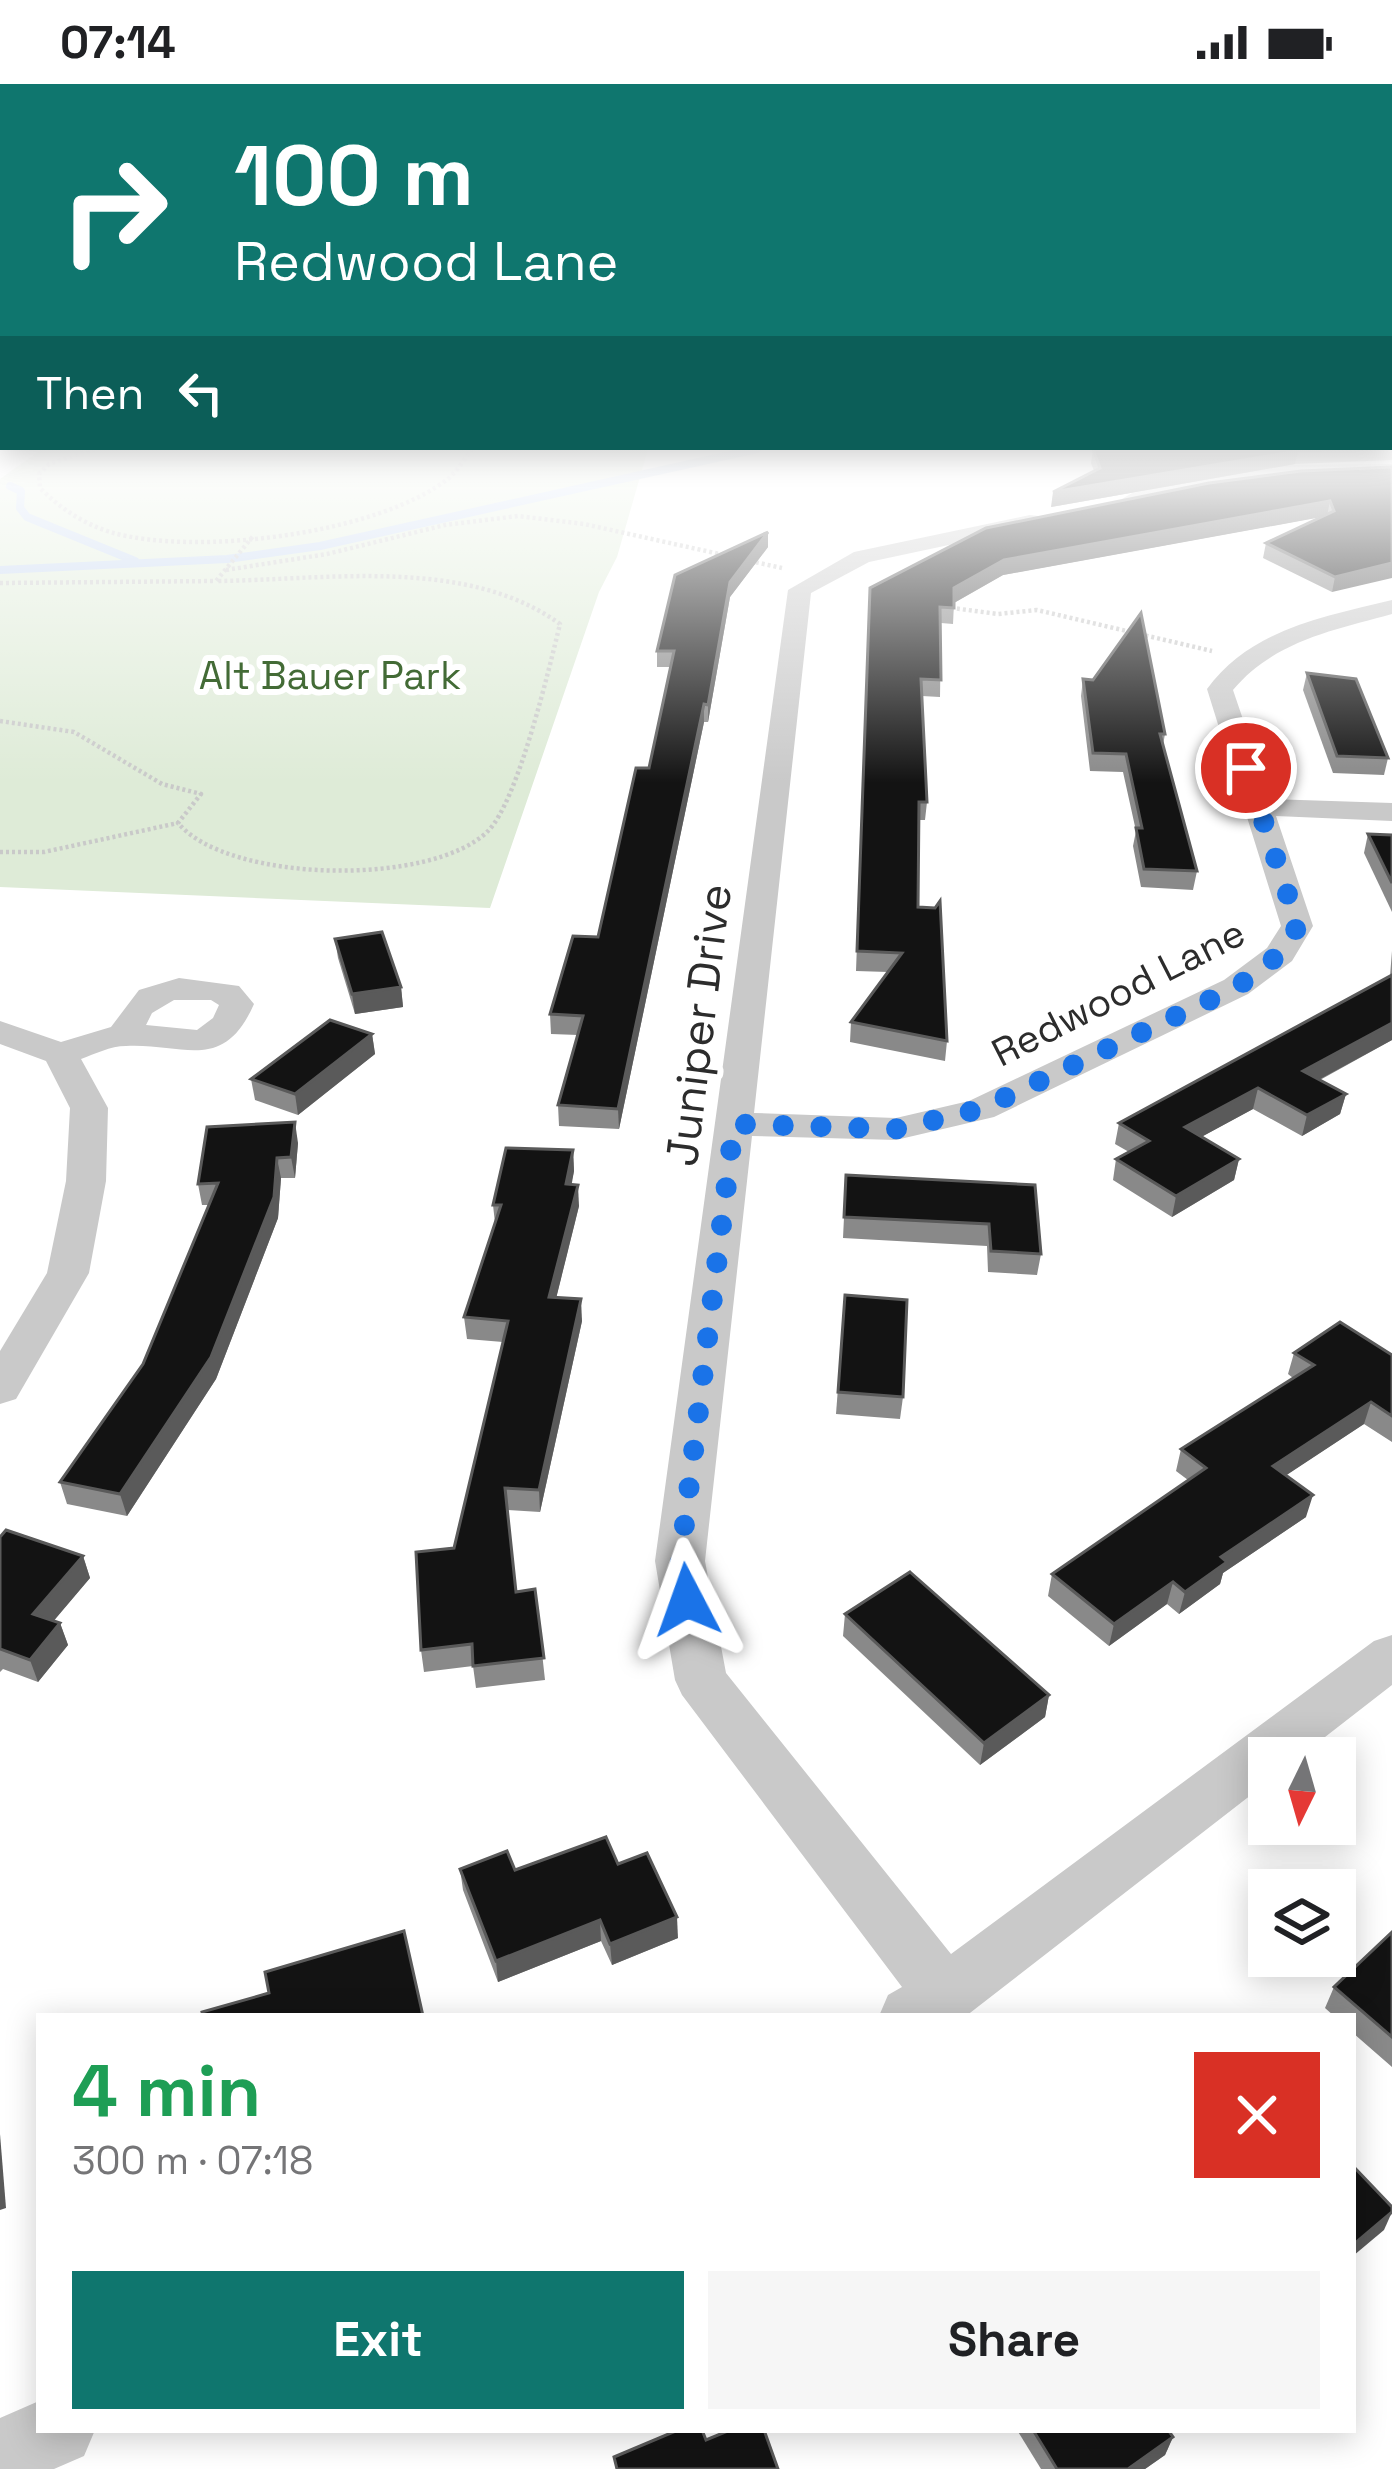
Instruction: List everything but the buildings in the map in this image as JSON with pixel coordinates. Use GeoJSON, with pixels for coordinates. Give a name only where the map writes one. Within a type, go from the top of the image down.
{"type":"FeatureCollection","features":[{"type":"Feature","properties":{"kind":"street","name":"Juniper Drive"},"geometry":{"type":"LineString","coordinates":[[856,560],[800,590],[680,1561],[701,1680],[927,2005]]}},
{"type":"Feature","properties":{"kind":"street"},"geometry":{"type":"LineString","coordinates":[[1243,659],[1276,640],[1392,607]]}},
{"type":"Feature","properties":{"kind":"street","name":"Redwood Lane"},"geometry":{"type":"LineString","coordinates":[[734,1124],[896,1129],[981,1109],[1237,987],[1280,954],[1298,926],[1220,689],[1243,659]]}},
{"type":"Feature","properties":{"kind":"street"},"geometry":{"type":"LineString","coordinates":[[1258,807],[1392,812]]}},
{"type":"Feature","properties":{"kind":"street"},"geometry":{"type":"LineString","coordinates":[[0,1032],[60,1054],[124,1035]]}},
{"type":"Feature","properties":{"kind":"street"},"geometry":{"type":"LineString","coordinates":[[0,1388],[68,1273],[86,1180],[89,1108],[60,1054]]}},
{"type":"Feature","properties":{"kind":"street"},"geometry":{"type":"LineString","coordinates":[[927,2005],[1392,1656]]}},
{"type":"Feature","properties":{"kind":"street"},"geometry":{"type":"LineString","coordinates":[[0,2455],[51,2433]]}},
{"type":"Feature","properties":{"kind":"path"},"geometry":{"type":"LineString","coordinates":[[217,581],[235,560]]}},
{"type":"Feature","properties":{"kind":"path"},"geometry":{"type":"LineString","coordinates":[[228,569],[285,560]]}},
{"type":"Feature","properties":{"kind":"path"},"geometry":{"type":"LineString","coordinates":[[749,560],[789,569]]}},
{"type":"Feature","properties":{"kind":"path"},"geometry":{"type":"LineString","coordinates":[[0,583],[433,581],[531,603],[560,624],[530,725],[491,828],[472,843],[442,856],[402,862],[301,868],[228,857],[196,843],[178,823]]}},
{"type":"Feature","properties":{"kind":"path"},"geometry":{"type":"LineString","coordinates":[[940,607],[998,614],[1037,610],[1243,659]]}},
{"type":"Feature","properties":{"kind":"path"},"geometry":{"type":"LineString","coordinates":[[0,722],[74,732],[162,784],[201,794],[178,823],[122,830],[46,850],[0,853]]}},
{"type":"Feature","properties":{"kind":"green space","name":"Alt Bauer Park"},"geometry":{"type":"Polygon","coordinates":[[[0,560],[615,560],[599,592],[490,908],[0,887],[0,560]]]}},
{"type":"Feature","properties":{"kind":"waterway"},"geometry":{"type":"LineString","coordinates":[[0,570],[200,560]]}},
{"type":"Feature","properties":{"kind":"route"},"geometry":{"type":"LineString","coordinates":[[687,1600],[680,1561],[734,1124],[896,1129],[981,1109],[1237,987],[1280,954],[1298,926],[1246,768]]}}]}
